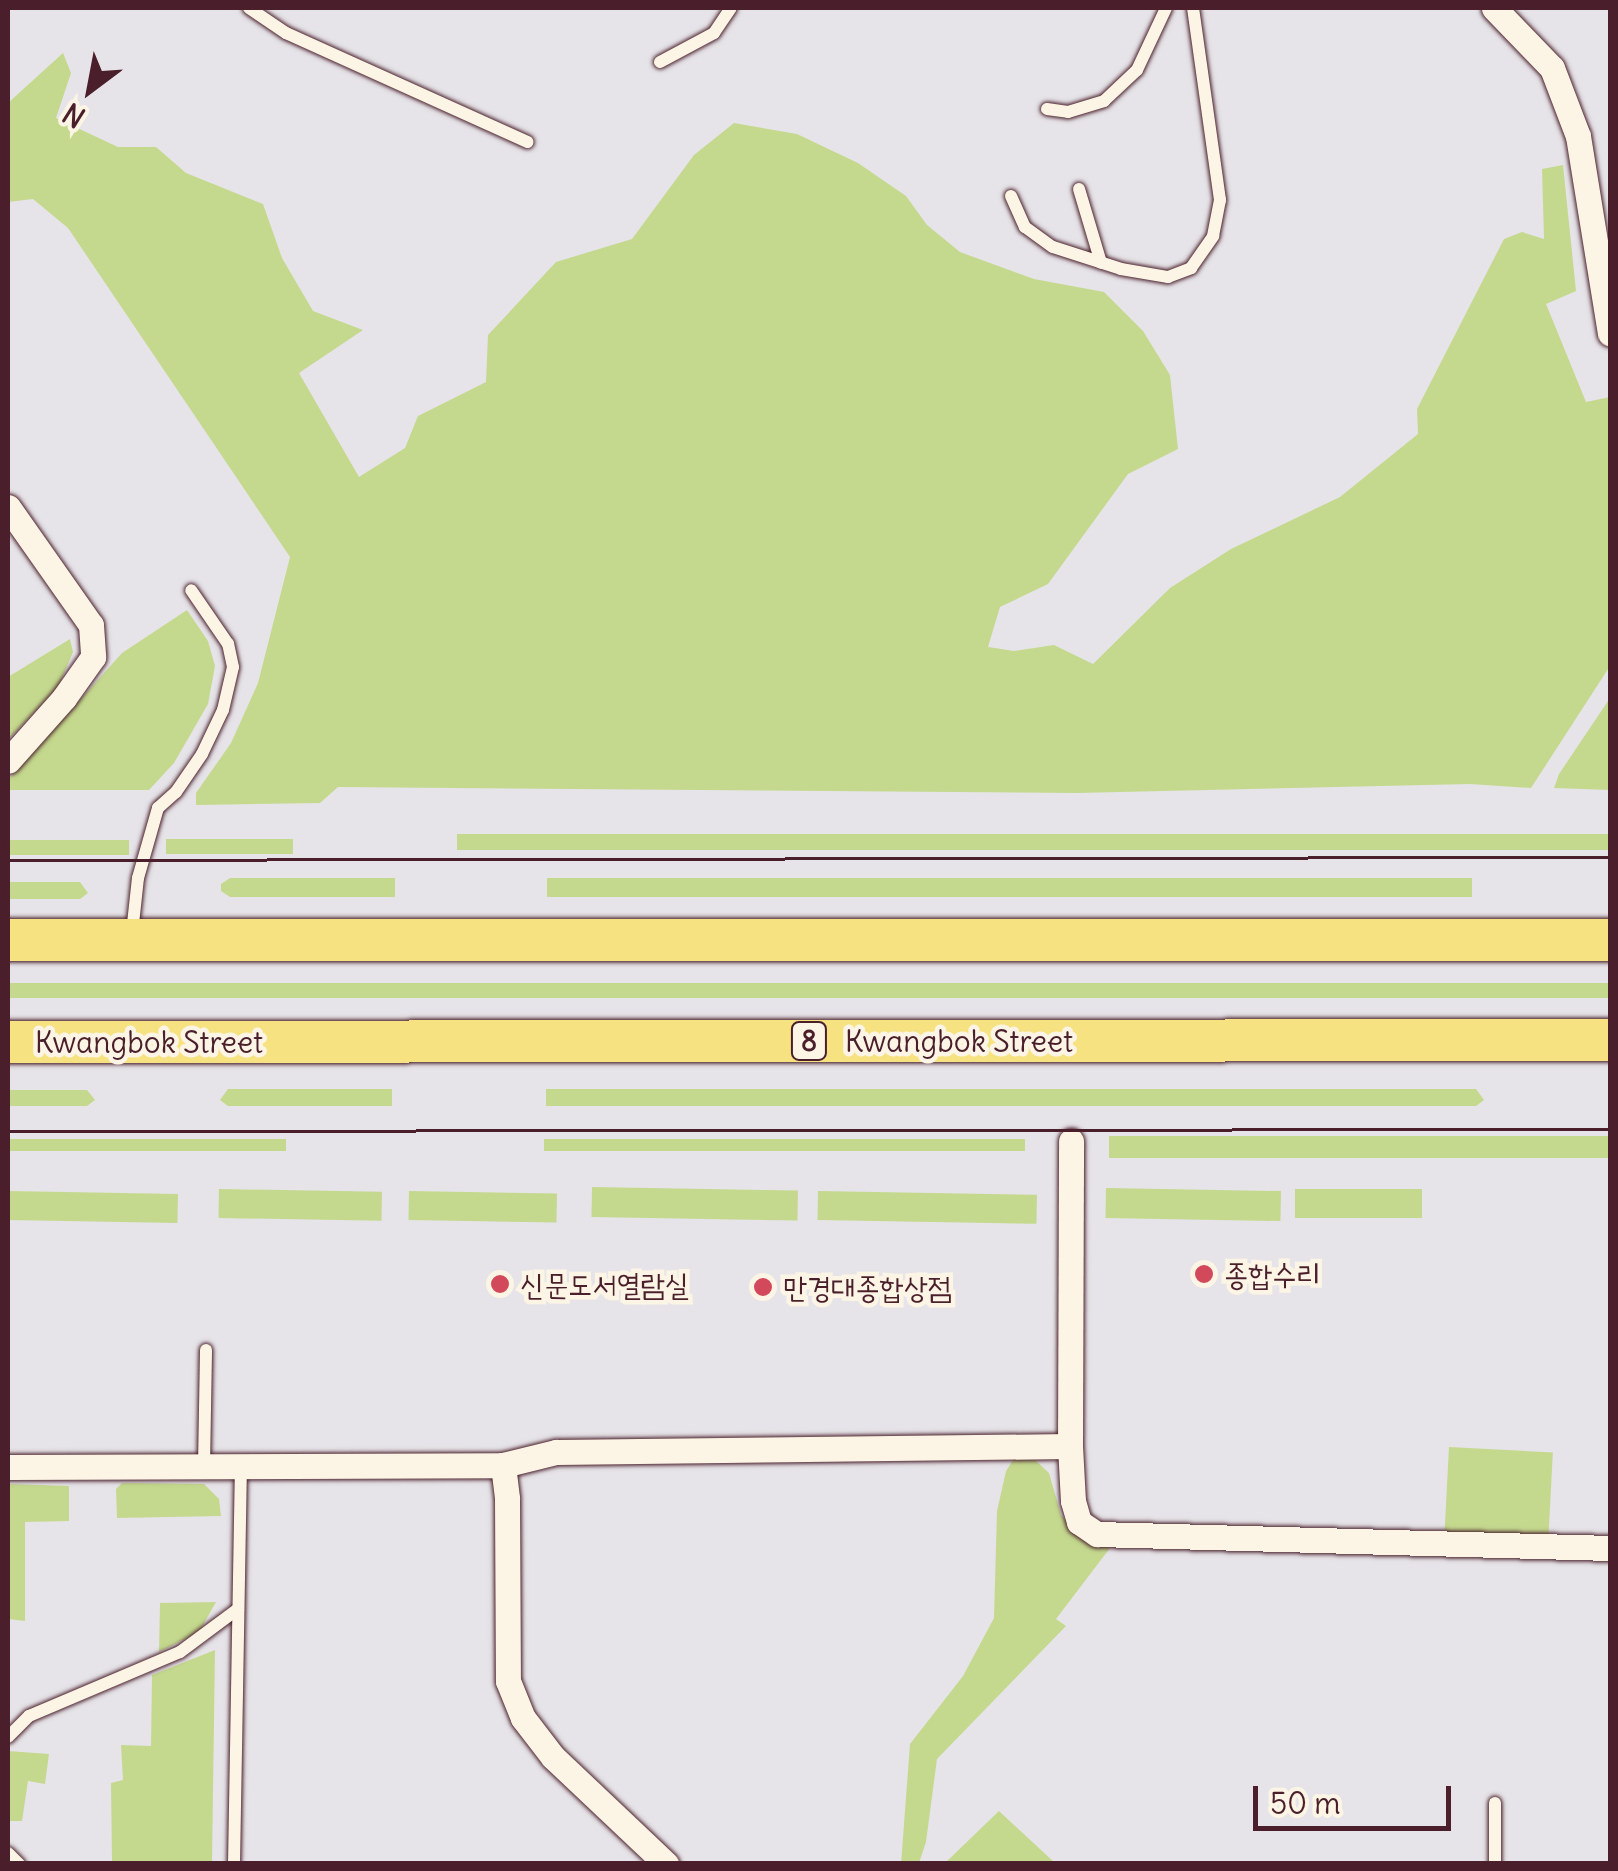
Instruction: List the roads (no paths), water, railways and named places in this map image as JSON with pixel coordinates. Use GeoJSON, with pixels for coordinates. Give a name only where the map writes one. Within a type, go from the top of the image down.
{"type":"FeatureCollection","features":[{"type":"Feature","properties":{"kind":"highway"},"geometry":{"type":"LineString","coordinates":[[8,940],[1610,940]]}},
{"type":"Feature","properties":{"kind":"highway","name":"Kwangbok Street"},"geometry":{"type":"LineString","coordinates":[[8,1042],[1610,1040]]}},
{"type":"Feature","properties":{"kind":"street"},"geometry":{"type":"LineString","coordinates":[[1494,8],[1552,68],[1578,136],[1610,333]]}},
{"type":"Feature","properties":{"kind":"street"},"geometry":{"type":"LineString","coordinates":[[8,506],[91,625],[93,658],[64,698],[8,761]]}},
{"type":"Feature","properties":{"kind":"street"},"geometry":{"type":"LineString","coordinates":[[1071,1141],[1070,1446],[1072,1500],[1078,1522],[1097,1534],[1610,1548]]}},
{"type":"Feature","properties":{"kind":"street"},"geometry":{"type":"LineString","coordinates":[[8,1467],[503,1465],[556,1452],[1070,1446]]}},
{"type":"Feature","properties":{"kind":"street"},"geometry":{"type":"LineString","coordinates":[[503,1465],[508,1499],[508,1682],[523,1718],[553,1757],[666,1864]]}},
{"type":"Feature","properties":{"kind":"lane"},"geometry":{"type":"LineString","coordinates":[[250,8],[286,33],[527,142]]}},
{"type":"Feature","properties":{"kind":"lane"},"geometry":{"type":"LineString","coordinates":[[660,62],[714,33],[731,8]]}},
{"type":"Feature","properties":{"kind":"lane"},"geometry":{"type":"LineString","coordinates":[[1046,108],[1068,112],[1104,102],[1137,70],[1166,8]]}},
{"type":"Feature","properties":{"kind":"lane"},"geometry":{"type":"LineString","coordinates":[[1010,196],[1025,228],[1054,246],[1101,263],[1168,277],[1191,268],[1213,236],[1220,200],[1193,8]]}},
{"type":"Feature","properties":{"kind":"lane"},"geometry":{"type":"LineString","coordinates":[[1079,189],[1101,263]]}},
{"type":"Feature","properties":{"kind":"lane"},"geometry":{"type":"LineString","coordinates":[[131,940],[138,878],[158,808],[176,792],[202,754],[223,710],[232,666],[228,644],[190,590]]}},
{"type":"Feature","properties":{"kind":"lane"},"geometry":{"type":"LineString","coordinates":[[204,1466],[206,1350]]}},
{"type":"Feature","properties":{"kind":"lane"},"geometry":{"type":"LineString","coordinates":[[234,1864],[241,1465]]}},
{"type":"Feature","properties":{"kind":"lane"},"geometry":{"type":"LineString","coordinates":[[8,1738],[30,1716],[180,1652],[238,1609]]}},
{"type":"Feature","properties":{"kind":"lane"},"geometry":{"type":"LineString","coordinates":[[1495,1802],[1496,1864]]}},
{"type":"Feature","properties":{"kind":"lane"},"geometry":{"type":"LineString","coordinates":[[8,1853],[18,1864]]}},
{"type":"Feature","properties":{"kind":"tram line"},"geometry":{"type":"LineString","coordinates":[[8,860],[1610,857]]}},
{"type":"Feature","properties":{"kind":"tram line"},"geometry":{"type":"LineString","coordinates":[[8,1131],[1610,1129]]}},
{"type":"Feature","properties":{"kind":"place","name":"종합수리"},"geometry":{"type":"Point","coordinates":[1204,1274]}},
{"type":"Feature","properties":{"kind":"place","name":"신문도서열람실"},"geometry":{"type":"Point","coordinates":[500,1284]}},
{"type":"Feature","properties":{"kind":"place","name":"만경대종합상점"},"geometry":{"type":"Point","coordinates":[763,1287]}}]}
